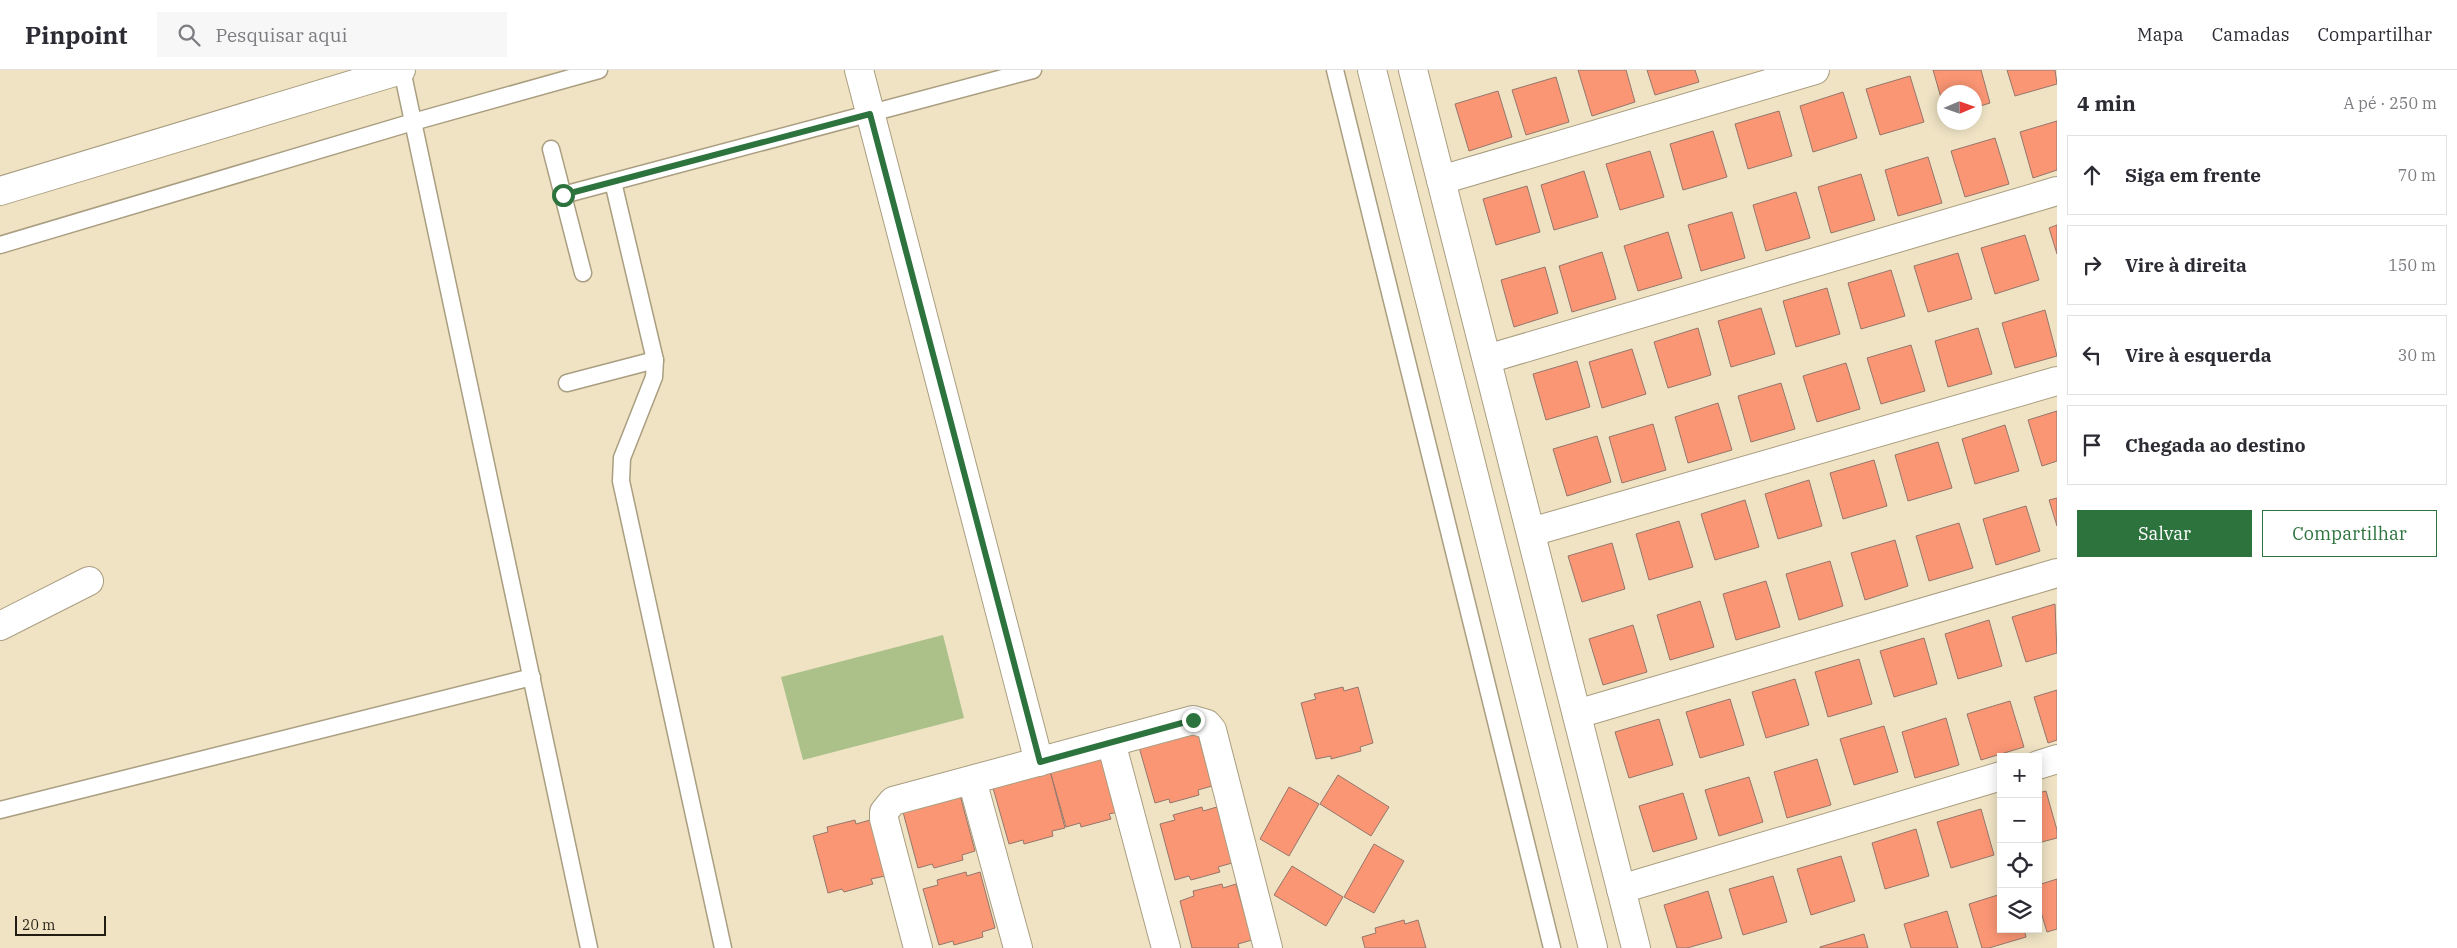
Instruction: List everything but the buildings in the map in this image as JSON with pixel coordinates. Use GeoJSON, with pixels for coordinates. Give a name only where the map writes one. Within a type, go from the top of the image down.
{"type":"FeatureCollection","features":[{"type":"Feature","properties":{"kind":"street"},"geometry":{"type":"LineString","coordinates":[[0,191],[402,70]]}},
{"type":"Feature","properties":{"kind":"street"},"geometry":{"type":"LineString","coordinates":[[859,70],[1040,762]]}},
{"type":"Feature","properties":{"kind":"street"},"geometry":{"type":"LineString","coordinates":[[1372,70],[1593,948]]}},
{"type":"Feature","properties":{"kind":"street"},"geometry":{"type":"LineString","coordinates":[[1413,70],[1636,948]]}},
{"type":"Feature","properties":{"kind":"street"},"geometry":{"type":"LineString","coordinates":[[1441,180],[1814,70]]}},
{"type":"Feature","properties":{"kind":"street"},"geometry":{"type":"LineString","coordinates":[[1487,359],[2057,191]]}},
{"type":"Feature","properties":{"kind":"street"},"geometry":{"type":"LineString","coordinates":[[1530,532],[2057,381]]}},
{"type":"Feature","properties":{"kind":"street"},"geometry":{"type":"LineString","coordinates":[[1577,714],[2057,573]]}},
{"type":"Feature","properties":{"kind":"street"},"geometry":{"type":"LineString","coordinates":[[0,626],[89,581]]}},
{"type":"Feature","properties":{"kind":"street"},"geometry":{"type":"LineString","coordinates":[[918,948],[884,812],[893,801],[1193,720],[1207,724],[1212,730],[1268,948]]}},
{"type":"Feature","properties":{"kind":"street"},"geometry":{"type":"LineString","coordinates":[[1110,742],[1166,948]]}},
{"type":"Feature","properties":{"kind":"street"},"geometry":{"type":"LineString","coordinates":[[2042,763],[2057,759]]}},
{"type":"Feature","properties":{"kind":"street"},"geometry":{"type":"LineString","coordinates":[[1621,890],[1997,777]]}},
{"type":"Feature","properties":{"kind":"street"},"geometry":{"type":"LineString","coordinates":[[972,780],[1018,948]]}},
{"type":"Feature","properties":{"kind":"lane"},"geometry":{"type":"LineString","coordinates":[[402,70],[589,948]]}},
{"type":"Feature","properties":{"kind":"lane"},"geometry":{"type":"LineString","coordinates":[[0,245],[413,122],[599,70]]}},
{"type":"Feature","properties":{"kind":"lane"},"geometry":{"type":"LineString","coordinates":[[563,195],[1033,70]]}},
{"type":"Feature","properties":{"kind":"lane"},"geometry":{"type":"LineString","coordinates":[[1335,70],[1552,948]]}},
{"type":"Feature","properties":{"kind":"lane"},"geometry":{"type":"LineString","coordinates":[[551,149],[584,273]]}},
{"type":"Feature","properties":{"kind":"lane"},"geometry":{"type":"LineString","coordinates":[[613,182],[655,360],[654,377],[622,458],[621,482],[723,948]]}},
{"type":"Feature","properties":{"kind":"lane"},"geometry":{"type":"LineString","coordinates":[[567,383],[655,360]]}},
{"type":"Feature","properties":{"kind":"lane"},"geometry":{"type":"LineString","coordinates":[[0,810],[532,677]]}},
{"type":"Feature","properties":{"kind":"green space"},"geometry":{"type":"Polygon","coordinates":[[[943,635],[964,718],[803,760],[781,677],[943,635]]]}},
{"type":"Feature","properties":{"kind":"route"},"geometry":{"type":"LineString","coordinates":[[563,195],[870,114],[1040,762],[1193,720]]}}]}
